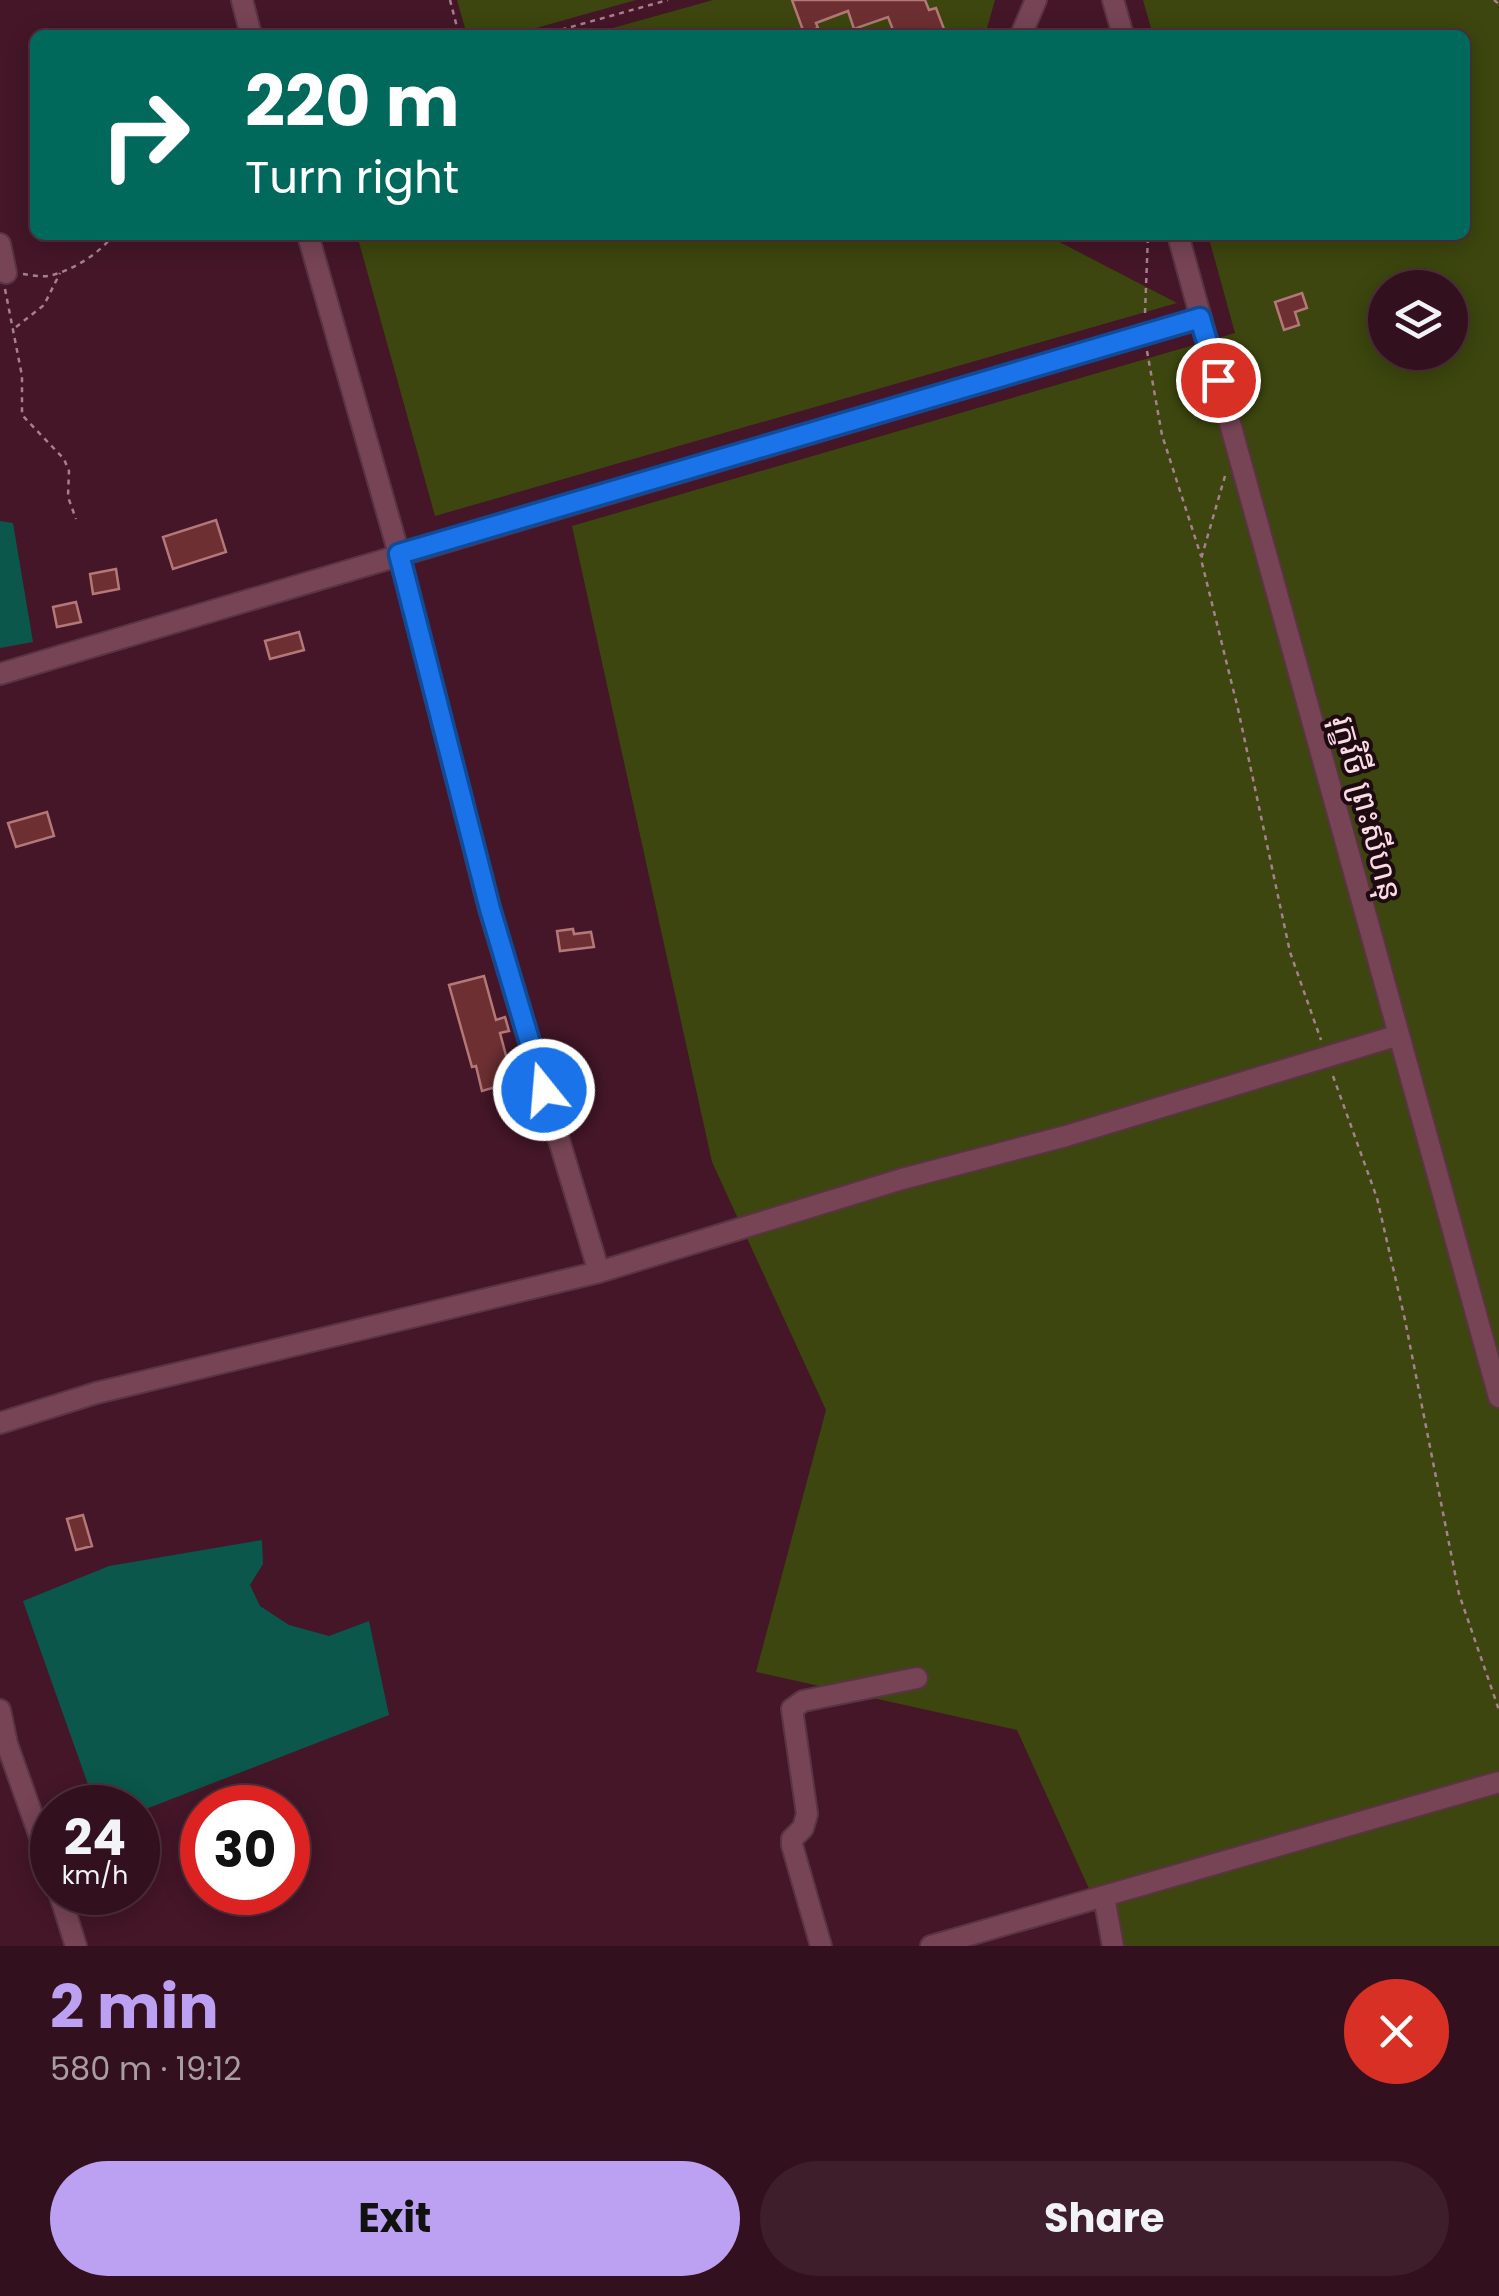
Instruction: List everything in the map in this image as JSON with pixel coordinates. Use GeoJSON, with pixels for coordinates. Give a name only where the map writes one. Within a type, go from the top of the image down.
{"type":"FeatureCollection","features":[{"type":"Feature","properties":{"kind":"street"},"geometry":{"type":"LineString","coordinates":[[242,0],[250,30]]}},
{"type":"Feature","properties":{"kind":"street"},"geometry":{"type":"LineString","coordinates":[[1023,30],[1036,0]]}},
{"type":"Feature","properties":{"kind":"street"},"geometry":{"type":"LineString","coordinates":[[1113,0],[1121,30]]}},
{"type":"Feature","properties":{"kind":"street"},"geometry":{"type":"LineString","coordinates":[[309,240],[399,554],[490,909],[598,1272]]}},
{"type":"Feature","properties":{"kind":"street","name":"រុក្ខវិថី ព្រះសីហនុ"},"geometry":{"type":"LineString","coordinates":[[1172,240],[1200,318],[1499,1397]]}},
{"type":"Feature","properties":{"kind":"street"},"geometry":{"type":"LineString","coordinates":[[0,244],[6,273]]}},
{"type":"Feature","properties":{"kind":"street"},"geometry":{"type":"LineString","coordinates":[[0,674],[1200,318]]}},
{"type":"Feature","properties":{"kind":"street"},"geometry":{"type":"LineString","coordinates":[[0,1423],[96,1393],[598,1272],[883,1184],[1066,1136],[1398,1035]]}},
{"type":"Feature","properties":{"kind":"street"},"geometry":{"type":"LineString","coordinates":[[822,1946],[792,1845],[807,1814],[792,1709],[803,1701],[917,1678]]}},
{"type":"Feature","properties":{"kind":"street"},"geometry":{"type":"LineString","coordinates":[[0,1710],[4,1744],[30,1813]]}},
{"type":"Feature","properties":{"kind":"street"},"geometry":{"type":"LineString","coordinates":[[931,1946],[1499,1782]]}},
{"type":"Feature","properties":{"kind":"street"},"geometry":{"type":"LineString","coordinates":[[1104,1897],[1113,1946]]}},
{"type":"Feature","properties":{"kind":"street"},"geometry":{"type":"LineString","coordinates":[[67,1915],[76,1946]]}},
{"type":"Feature","properties":{"kind":"path"},"geometry":{"type":"LineString","coordinates":[[450,0],[458,30]]}},
{"type":"Feature","properties":{"kind":"path"},"geometry":{"type":"LineString","coordinates":[[560,30],[668,0]]}},
{"type":"Feature","properties":{"kind":"path"},"geometry":{"type":"LineString","coordinates":[[1494,0],[1499,4]]}},
{"type":"Feature","properties":{"kind":"path"},"geometry":{"type":"LineString","coordinates":[[76,519],[68,497],[69,471],[64,458],[22,415],[22,376],[15,328],[6,304],[6,273],[42,276],[61,272],[109,240]]}},
{"type":"Feature","properties":{"kind":"path"},"geometry":{"type":"LineString","coordinates":[[1148,240],[1144,336],[1162,435],[1202,559],[1290,952],[1377,1198],[1406,1320],[1459,1594],[1499,1710]]}},
{"type":"Feature","properties":{"kind":"path"},"geometry":{"type":"LineString","coordinates":[[15,328],[44,305],[61,272]]}},
{"type":"Feature","properties":{"kind":"path"},"geometry":{"type":"LineString","coordinates":[[1202,559],[1225,475]]}},
{"type":"Feature","properties":{"kind":"shaded area"},"geometry":{"type":"Polygon","coordinates":[[[457,0],[636,0],[529,30],[466,30],[457,0]]]}},
{"type":"Feature","properties":{"kind":"shaded area"},"geometry":{"type":"Polygon","coordinates":[[[713,0],[995,0],[986,30],[606,30],[713,0]]]}},
{"type":"Feature","properties":{"kind":"shaded area"},"geometry":{"type":"Polygon","coordinates":[[[1143,0],[1499,0],[1499,1946],[1115,1946],[1017,1730],[756,1672],[826,1410],[712,1162],[572,526],[1235,333],[1209,240],[1470,240],[1470,30],[1152,30],[1143,0]]]}},
{"type":"Feature","properties":{"kind":"shaded area"},"geometry":{"type":"Polygon","coordinates":[[[358,240],[1056,240],[1177,303],[435,516],[358,240]]]}},
{"type":"Feature","properties":{"kind":"shaded area"},"geometry":{"type":"Polygon","coordinates":[[[0,521],[13,523],[33,642],[0,648],[0,521]]]}},
{"type":"Feature","properties":{"kind":"shaded area"},"geometry":{"type":"Polygon","coordinates":[[[262,1540],[263,1564],[250,1585],[260,1606],[289,1625],[329,1636],[369,1621],[389,1715],[208,1785],[180,1785],[180,1796],[160,1803],[160,1785],[88,1785],[23,1601],[109,1566],[262,1540]]]}},
{"type":"Feature","properties":{"kind":"building"},"geometry":{"type":"Polygon","coordinates":[[[792,0],[925,0],[929,10],[936,8],[944,29],[893,30],[888,17],[854,29],[848,11],[816,23],[818,28],[803,30],[792,0]]]}},
{"type":"Feature","properties":{"kind":"building"},"geometry":{"type":"Polygon","coordinates":[[[1302,293],[1307,308],[1295,312],[1299,325],[1284,330],[1275,302],[1302,293]]]}},
{"type":"Feature","properties":{"kind":"building"},"geometry":{"type":"Polygon","coordinates":[[[216,520],[226,552],[173,569],[163,537],[216,520]]]}},
{"type":"Feature","properties":{"kind":"building"},"geometry":{"type":"Polygon","coordinates":[[[116,569],[119,589],[93,594],[90,574],[116,569]]]}},
{"type":"Feature","properties":{"kind":"building"},"geometry":{"type":"Polygon","coordinates":[[[76,602],[81,622],[57,627],[53,607],[76,602]]]}},
{"type":"Feature","properties":{"kind":"building"},"geometry":{"type":"Polygon","coordinates":[[[299,632],[304,650],[270,659],[265,641],[299,632]]]}},
{"type":"Feature","properties":{"kind":"building"},"geometry":{"type":"Polygon","coordinates":[[[47,812],[54,836],[16,847],[8,823],[47,812]]]}},
{"type":"Feature","properties":{"kind":"building"},"geometry":{"type":"Polygon","coordinates":[[[573,929],[574,934],[591,932],[594,947],[560,951],[557,931],[573,929]]]}},
{"type":"Feature","properties":{"kind":"building"},"geometry":{"type":"Polygon","coordinates":[[[484,976],[496,1020],[505,1017],[509,1031],[500,1033],[513,1082],[482,1091],[449,985],[484,976]]]}},
{"type":"Feature","properties":{"kind":"building"},"geometry":{"type":"Polygon","coordinates":[[[83,1515],[92,1546],[76,1550],[67,1519],[83,1515]]]}},
{"type":"Feature","properties":{"kind":"route"},"geometry":{"type":"LineString","coordinates":[[544,1090],[490,909],[399,554],[1200,318],[1218,380]]}}]}
